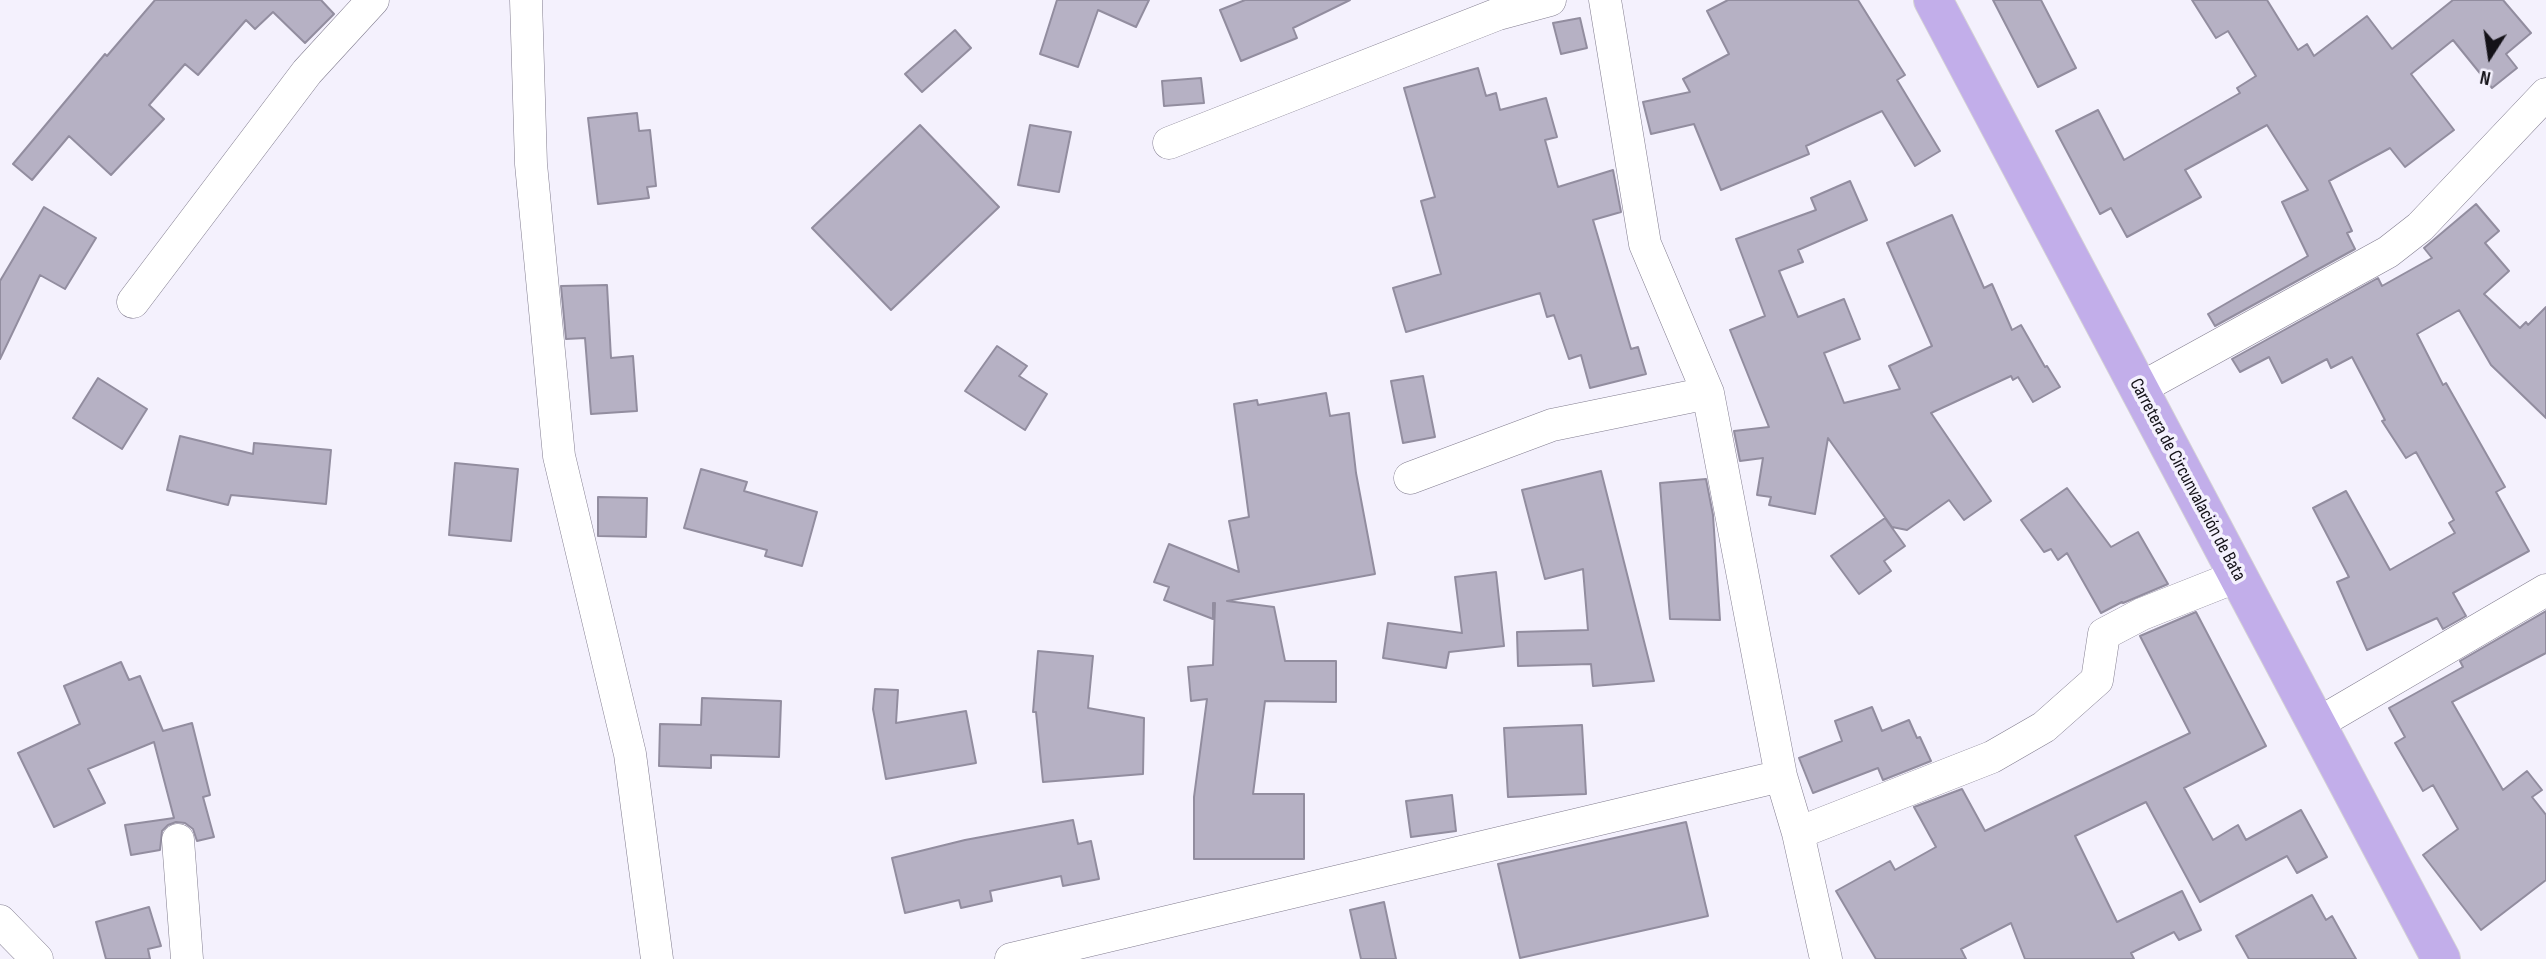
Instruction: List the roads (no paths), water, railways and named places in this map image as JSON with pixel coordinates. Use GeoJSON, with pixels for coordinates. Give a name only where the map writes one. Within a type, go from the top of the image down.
{"type":"FeatureCollection","features":[{"type":"Feature","properties":{"kind":"main road","name":"Carretera de Circunvalación de Bata"},"geometry":{"type":"LineString","coordinates":[[1941,3],[2139,389],[2441,959]]}},
{"type":"Feature","properties":{"kind":"street"},"geometry":{"type":"LineString","coordinates":[[133,302],[307,72],[373,0]]}},
{"type":"Feature","properties":{"kind":"street"},"geometry":{"type":"LineString","coordinates":[[526,0],[531,164],[559,456],[630,754],[657,959]]}},
{"type":"Feature","properties":{"kind":"street"},"geometry":{"type":"LineString","coordinates":[[1170,143],[1485,19],[1550,0]]}},
{"type":"Feature","properties":{"kind":"street"},"geometry":{"type":"LineString","coordinates":[[1605,0],[1645,244],[1708,393],[1780,776],[1798,833],[1826,959]]}},
{"type":"Feature","properties":{"kind":"street"},"geometry":{"type":"LineString","coordinates":[[2139,389],[2388,252],[2420,227],[2546,94]]}},
{"type":"Feature","properties":{"kind":"street"},"geometry":{"type":"LineString","coordinates":[[1410,478],[1552,425],[1708,393]]}},
{"type":"Feature","properties":{"kind":"street"},"geometry":{"type":"LineString","coordinates":[[1798,833],[1992,757],[2044,727],[2097,680],[2104,634],[2142,614],[2238,576]]}},
{"type":"Feature","properties":{"kind":"street"},"geometry":{"type":"LineString","coordinates":[[2317,724],[2546,590]]}},
{"type":"Feature","properties":{"kind":"street"},"geometry":{"type":"LineString","coordinates":[[1011,959],[1780,776]]}},
{"type":"Feature","properties":{"kind":"street"},"geometry":{"type":"LineString","coordinates":[[178,840],[187,959]]}},
{"type":"Feature","properties":{"kind":"street"},"geometry":{"type":"LineString","coordinates":[[0,921],[37,959]]}}]}
